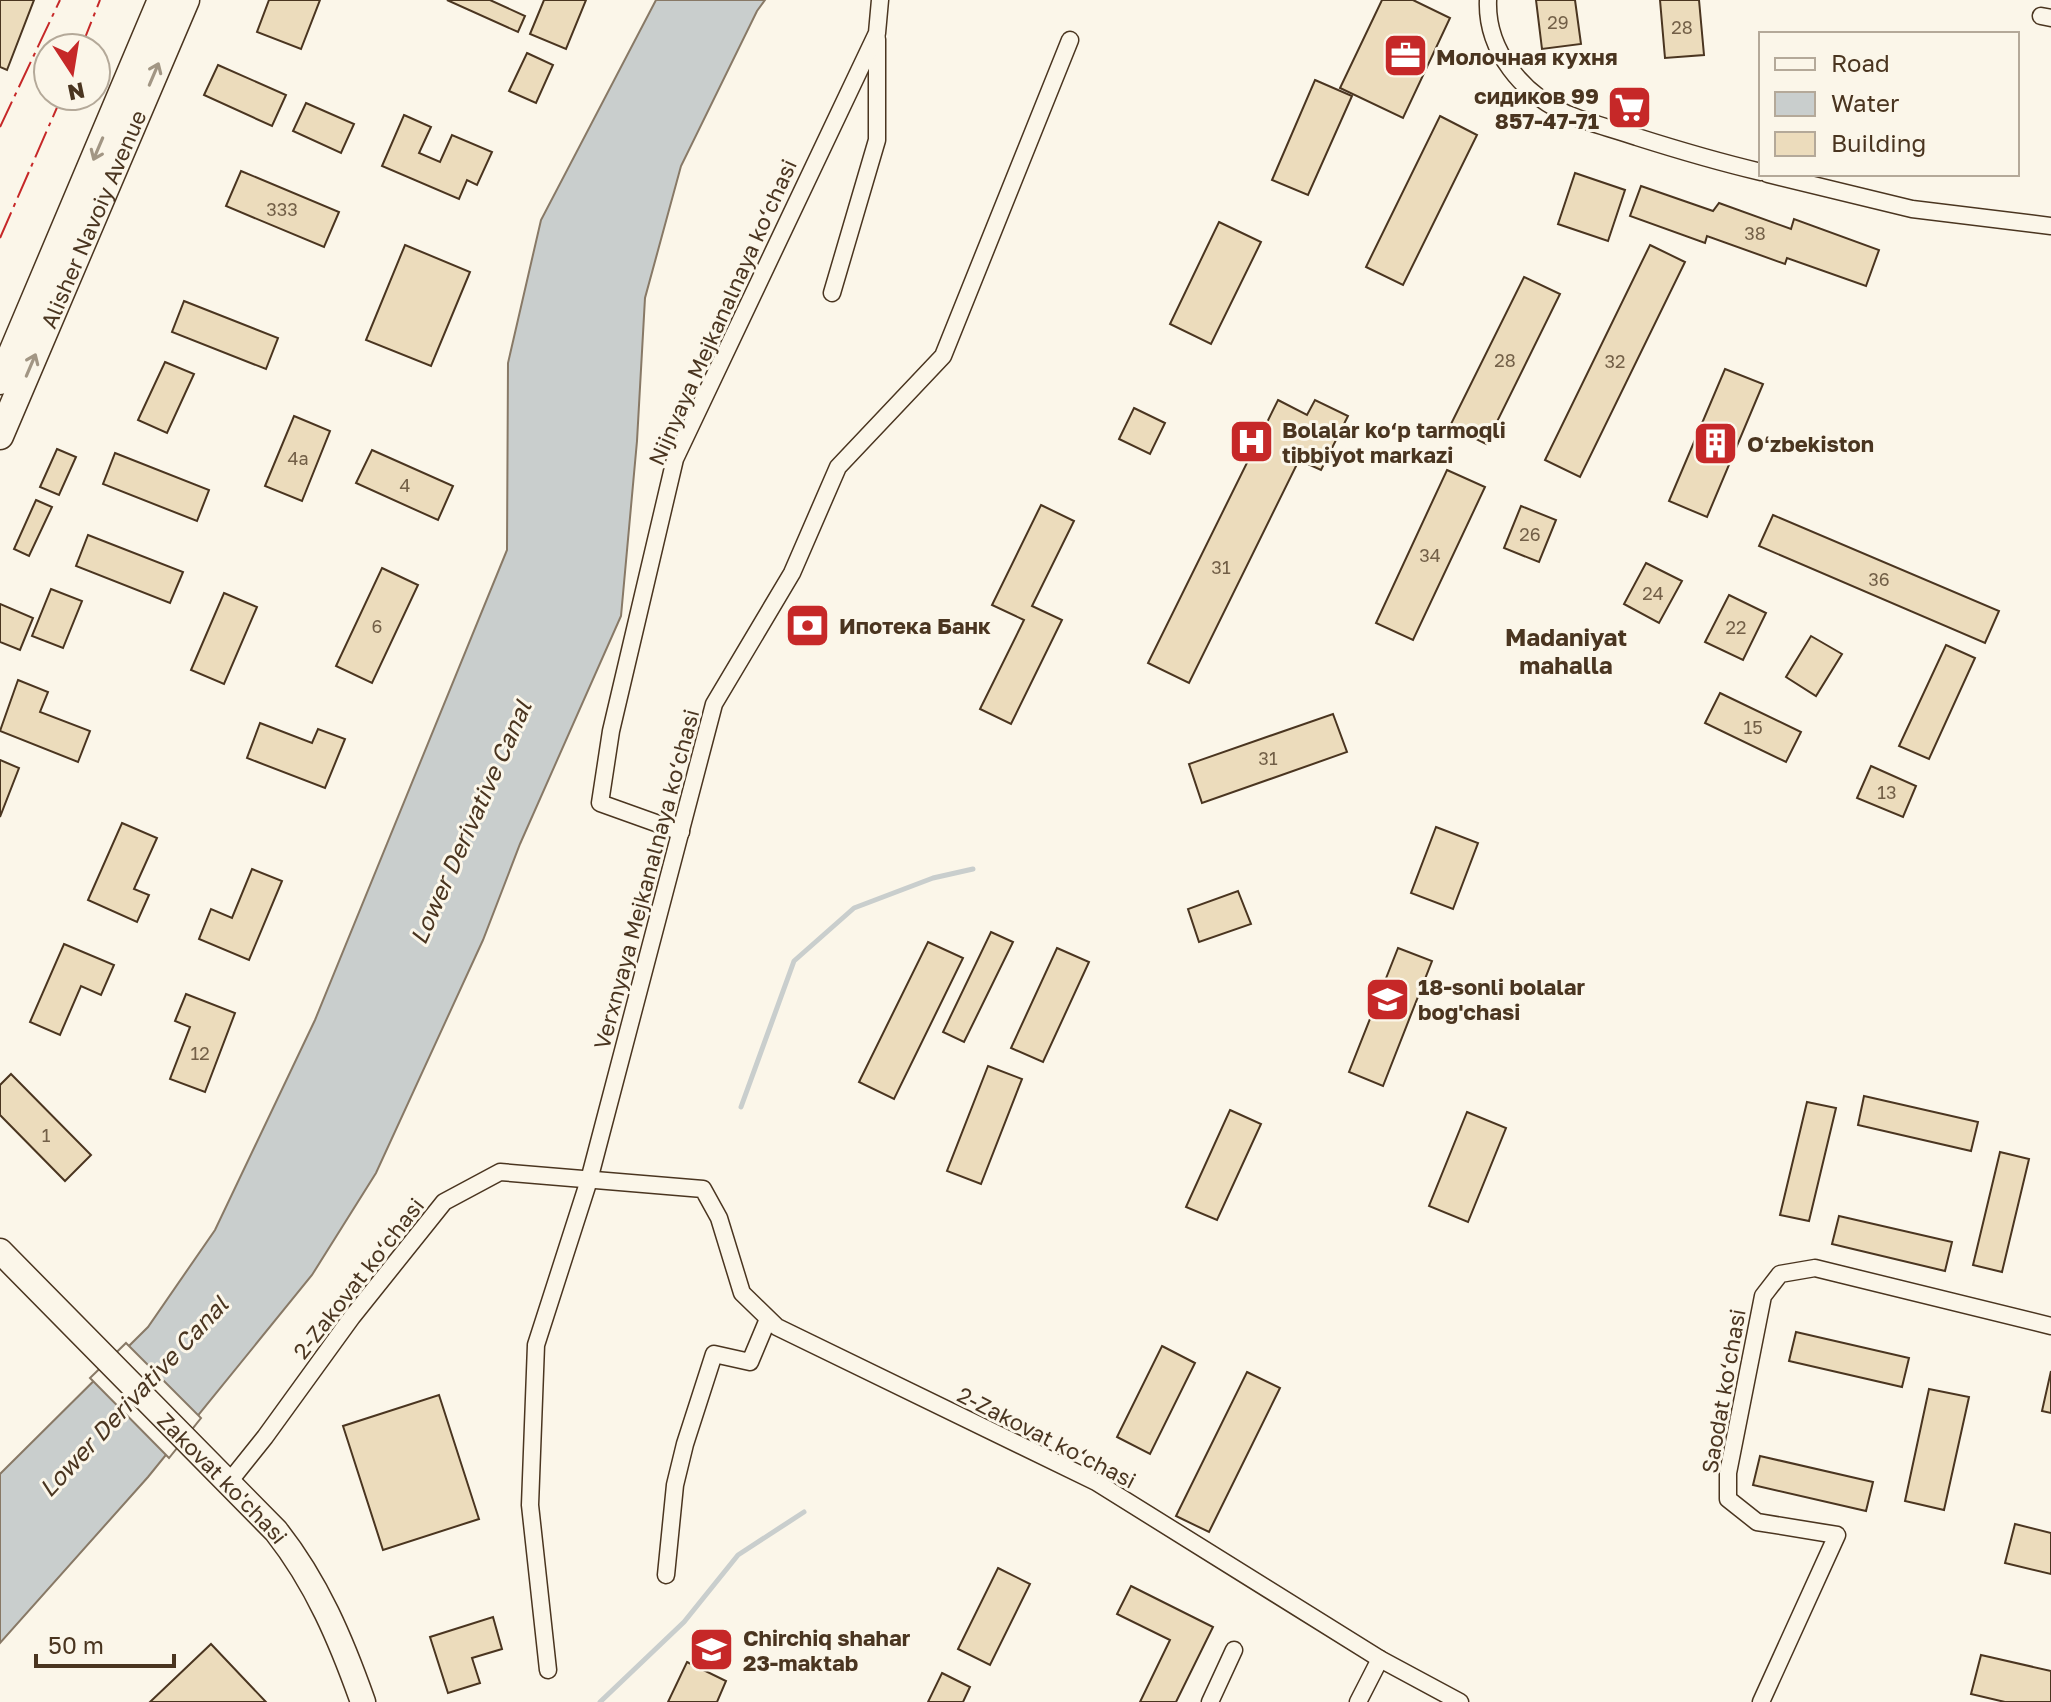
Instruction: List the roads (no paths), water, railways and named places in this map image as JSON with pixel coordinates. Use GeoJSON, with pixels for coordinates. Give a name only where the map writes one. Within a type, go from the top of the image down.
{"type":"FeatureCollection","features":[{"type":"Feature","properties":{"kind":"main road","name":"Alisher Navoiy Avenue"},"geometry":{"type":"LineString","coordinates":[[0,381],[161,0]]}},
{"type":"Feature","properties":{"kind":"main road","name":"Alisher Navoiy Avenue"},"geometry":{"type":"LineString","coordinates":[[0,436],[186,0]]}},
{"type":"Feature","properties":{"kind":"main road","name":"Zakovat ko'chasi"},"geometry":{"type":"LineString","coordinates":[[0,1251],[276,1531],[312,1582],[331,1620],[363,1702]]}},
{"type":"Feature","properties":{"kind":"street","name":"Nijnyaya Mejkanalnaya ko‘chasi"},"geometry":{"type":"LineString","coordinates":[[681,832],[600,803],[611,731],[675,459],[877,33],[880,0]]}},
{"type":"Feature","properties":{"kind":"street"},"geometry":{"type":"LineString","coordinates":[[1488,0],[1492,33],[1512,72],[1528,90],[1568,114],[1707,159],[1759,172]]}},
{"type":"Feature","properties":{"kind":"street"},"geometry":{"type":"LineString","coordinates":[[832,293],[877,140],[877,33]]}},
{"type":"Feature","properties":{"kind":"street","name":"Verxnyaya Mejkanalnaya ko‘chasi"},"geometry":{"type":"LineString","coordinates":[[548,1670],[530,1505],[536,1345],[589,1180],[714,704],[792,573],[838,467],[943,356],[1070,40]]}},
{"type":"Feature","properties":{"kind":"street"},"geometry":{"type":"LineString","coordinates":[[1776,176],[1912,209],[2051,226]]}},
{"type":"Feature","properties":{"kind":"street","name":"2-Zakovat ko‘chasi"},"geometry":{"type":"LineString","coordinates":[[229,1482],[352,1317],[444,1202],[500,1172],[703,1189],[719,1218],[742,1293],[777,1327],[1096,1482],[1380,1659],[1460,1702]]}},
{"type":"Feature","properties":{"kind":"street","name":"Saodat ko‘chasi"},"geometry":{"type":"LineString","coordinates":[[1761,1702],[1837,1535],[1757,1522],[1728,1499],[1728,1473],[1763,1296],[1780,1274],[1815,1268],[2051,1326]]}},
{"type":"Feature","properties":{"kind":"street"},"geometry":{"type":"LineString","coordinates":[[666,1575],[675,1485],[714,1354],[750,1362],[768,1319]]}},
{"type":"Feature","properties":{"kind":"street"},"geometry":{"type":"LineString","coordinates":[[1210,1702],[1234,1650]]}},
{"type":"Feature","properties":{"kind":"street"},"geometry":{"type":"LineString","coordinates":[[1358,1702],[1380,1659]]}},
{"type":"Feature","properties":{"kind":"water","name":"Lower Derivative Canal"},"geometry":{"type":"Polygon","coordinates":[[[656,0],[765,0],[681,166],[645,298],[637,441],[621,616],[520,844],[483,940],[376,1173],[312,1275],[148,1477],[0,1643],[0,1474],[148,1327],[215,1230],[315,1020],[507,550],[508,363],[541,220],[656,0]]]}},
{"type":"Feature","properties":{"kind":"waterway"},"geometry":{"type":"LineString","coordinates":[[741,1107],[794,961],[854,908],[933,878],[973,869]]}},
{"type":"Feature","properties":{"kind":"waterway"},"geometry":{"type":"LineString","coordinates":[[600,1702],[684,1622],[738,1555],[804,1512]]}},
{"type":"Feature","properties":{"kind":"place","name":"Молочная кухня"},"geometry":{"type":"Point","coordinates":[1405,56]}},
{"type":"Feature","properties":{"kind":"place","name":"сидиков 99 857-47-71"},"geometry":{"type":"Point","coordinates":[1630,108]}},
{"type":"Feature","properties":{"kind":"place","name":"Bolalar ko‘p tarmoqli tibbiyot markazi"},"geometry":{"type":"Point","coordinates":[1251,442]}},
{"type":"Feature","properties":{"kind":"place","name":"Oʻzbekiston"},"geometry":{"type":"Point","coordinates":[1716,443]}},
{"type":"Feature","properties":{"kind":"place","name":"Ипотека Банк"},"geometry":{"type":"Point","coordinates":[808,625]}},
{"type":"Feature","properties":{"kind":"place","name":"18-sonli bolalar bog'chasi"},"geometry":{"type":"Point","coordinates":[1387,999]}},
{"type":"Feature","properties":{"kind":"place","name":"Chirchiq shahar 23-maktab"},"geometry":{"type":"Point","coordinates":[712,1650]}},
{"type":"Feature","properties":{"kind":"district","name":"Madaniyat mahalla"},"geometry":{"type":"Point","coordinates":[1566,650]}}]}
